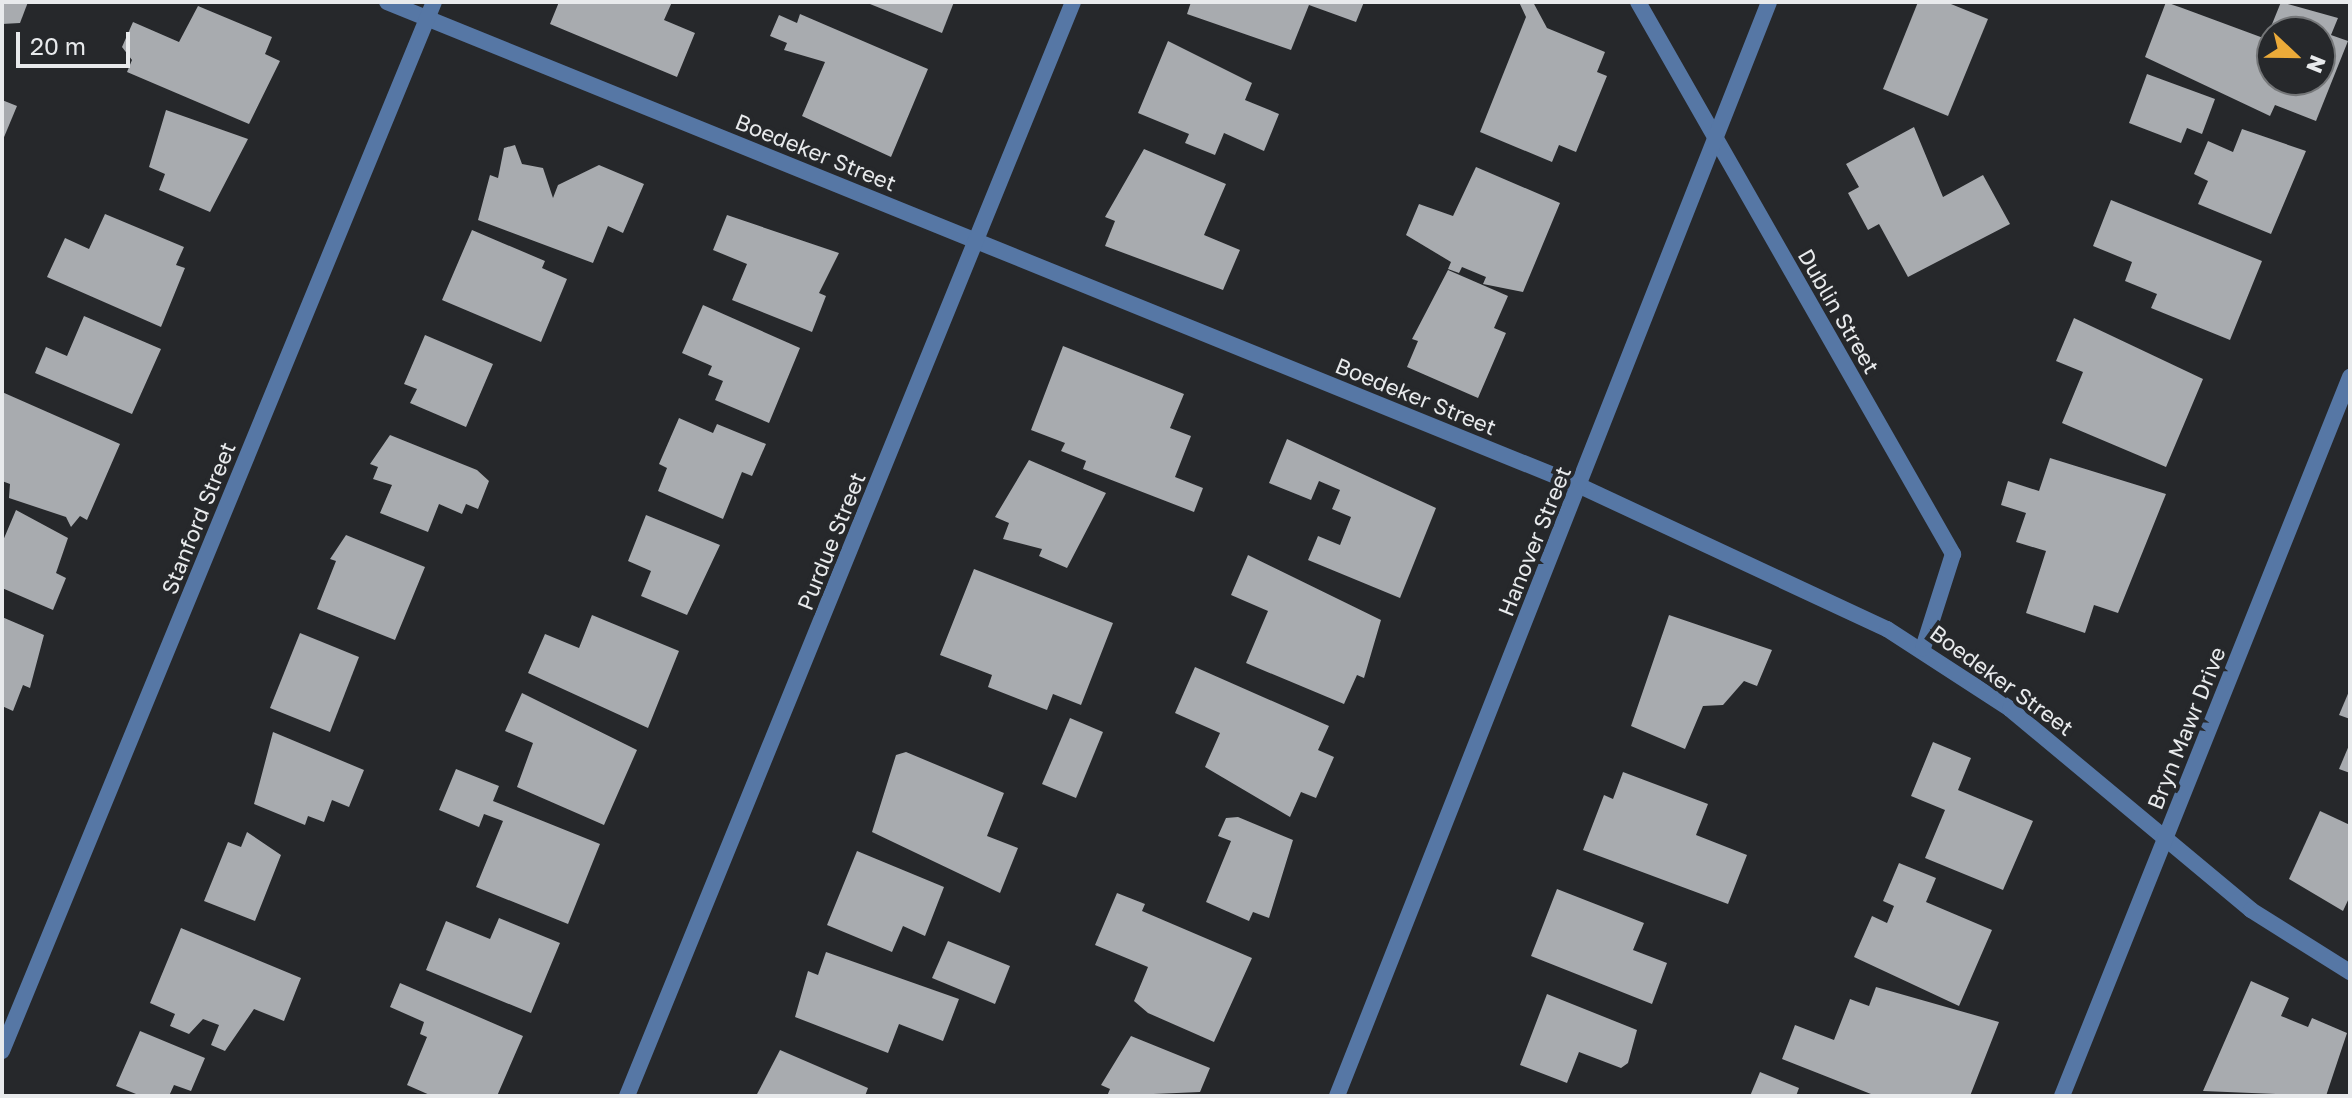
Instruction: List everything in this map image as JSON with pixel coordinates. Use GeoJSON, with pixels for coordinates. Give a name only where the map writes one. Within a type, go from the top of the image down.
{"type":"FeatureCollection","features":[{"type":"Feature","properties":{"kind":"street","name":"Boedeker Street"},"geometry":{"type":"LineString","coordinates":[[387,2],[1580,486],[1923,648],[2097,778],[2165,841],[2251,910],[2350,972]]}},
{"type":"Feature","properties":{"kind":"street","name":"Stanford Street"},"geometry":{"type":"LineString","coordinates":[[2,1051],[434,2]]}},
{"type":"Feature","properties":{"kind":"street","name":"Purdue Street"},"geometry":{"type":"LineString","coordinates":[[627,1096],[1073,2]]}},
{"type":"Feature","properties":{"kind":"street","name":"Dublin Street"},"geometry":{"type":"LineString","coordinates":[[1638,2],[1953,554],[1923,648]]}},
{"type":"Feature","properties":{"kind":"street","name":"Hanover Street"},"geometry":{"type":"LineString","coordinates":[[1337,1096],[1769,2]]}},
{"type":"Feature","properties":{"kind":"street","name":"Bryn Mawr Drive"},"geometry":{"type":"LineString","coordinates":[[2062,1096],[2350,377]]}},
{"type":"Feature","properties":{"kind":"building"},"geometry":{"type":"Polygon","coordinates":[[[2,2],[28,2],[20,23],[2,24],[2,2]]]}},
{"type":"Feature","properties":{"kind":"building"},"geometry":{"type":"Polygon","coordinates":[[[559,2],[672,2],[664,20],[695,33],[677,77],[550,24],[559,2]]]}},
{"type":"Feature","properties":{"kind":"building"},"geometry":{"type":"Polygon","coordinates":[[[865,2],[954,2],[942,33],[865,2]]]}},
{"type":"Feature","properties":{"kind":"building"},"geometry":{"type":"Polygon","coordinates":[[[1191,2],[1364,2],[1356,22],[1309,5],[1291,50],[1187,14],[1191,2]]]}},
{"type":"Feature","properties":{"kind":"building"},"geometry":{"type":"Polygon","coordinates":[[[1519,2],[1533,2],[1547,28],[1605,52],[1597,72],[1607,76],[1576,152],[1559,145],[1552,162],[1480,132],[1526,17],[1519,2]]]}},
{"type":"Feature","properties":{"kind":"building"},"geometry":{"type":"Polygon","coordinates":[[[1918,2],[1946,2],[1988,19],[1948,116],[1883,89],[1918,2]]]}},
{"type":"Feature","properties":{"kind":"building"},"geometry":{"type":"Polygon","coordinates":[[[2166,2],[2256,35],[2256,96],[2326,96],[2316,121],[2275,105],[2270,116],[2145,57],[2166,2]]]}},
{"type":"Feature","properties":{"kind":"building"},"geometry":{"type":"Polygon","coordinates":[[[2281,2],[2331,16],[2275,16],[2281,2]]]}},
{"type":"Feature","properties":{"kind":"building"},"geometry":{"type":"Polygon","coordinates":[[[198,6],[272,37],[265,54],[280,61],[249,124],[127,72],[132,60],[122,47],[133,22],[179,42],[198,6]]]}},
{"type":"Feature","properties":{"kind":"building"},"geometry":{"type":"Polygon","coordinates":[[[800,14],[928,69],[891,157],[802,116],[825,62],[784,50],[787,43],[770,36],[779,15],[797,23],[800,14]]]}},
{"type":"Feature","properties":{"kind":"building"},"geometry":{"type":"Polygon","coordinates":[[[2336,37],[2348,41],[2336,71],[2336,37]]]}},
{"type":"Feature","properties":{"kind":"building"},"geometry":{"type":"Polygon","coordinates":[[[1168,41],[1252,83],[1245,100],[1279,114],[1264,151],[1224,133],[1215,155],[1185,143],[1189,134],[1138,113],[1168,41]]]}},
{"type":"Feature","properties":{"kind":"building"},"geometry":{"type":"Polygon","coordinates":[[[2147,74],[2215,99],[2202,134],[2187,128],[2181,143],[2129,123],[2147,74]]]}},
{"type":"Feature","properties":{"kind":"building"},"geometry":{"type":"Polygon","coordinates":[[[2,100],[17,106],[2,142],[2,100]]]}},
{"type":"Feature","properties":{"kind":"building"},"geometry":{"type":"Polygon","coordinates":[[[166,110],[248,139],[210,212],[159,190],[165,174],[149,167],[166,110]]]}},
{"type":"Feature","properties":{"kind":"building"},"geometry":{"type":"Polygon","coordinates":[[[1914,127],[1943,197],[1983,175],[2010,224],[1908,277],[1879,224],[1868,230],[1848,193],[1859,187],[1846,164],[1914,127]]]}},
{"type":"Feature","properties":{"kind":"building"},"geometry":{"type":"Polygon","coordinates":[[[2242,129],[2306,151],[2271,234],[2198,204],[2208,181],[2194,174],[2208,141],[2233,152],[2242,129]]]}},
{"type":"Feature","properties":{"kind":"building"},"geometry":{"type":"Polygon","coordinates":[[[515,145],[522,164],[543,168],[553,198],[558,185],[599,165],[644,184],[623,233],[608,226],[593,263],[478,220],[490,175],[498,178],[504,148],[515,145]]]}},
{"type":"Feature","properties":{"kind":"building"},"geometry":{"type":"Polygon","coordinates":[[[1144,149],[1226,184],[1204,235],[1240,250],[1223,290],[1105,246],[1115,221],[1105,217],[1144,149]]]}},
{"type":"Feature","properties":{"kind":"building"},"geometry":{"type":"Polygon","coordinates":[[[1476,167],[1560,203],[1523,292],[1483,284],[1486,277],[1462,267],[1459,273],[1448,269],[1451,262],[1406,235],[1419,204],[1453,216],[1476,167]]]}},
{"type":"Feature","properties":{"kind":"building"},"geometry":{"type":"Polygon","coordinates":[[[2111,200],[2262,261],[2230,340],[2151,308],[2157,294],[2125,281],[2132,262],[2093,246],[2111,200]]]}},
{"type":"Feature","properties":{"kind":"building"},"geometry":{"type":"Polygon","coordinates":[[[105,214],[184,247],[176,265],[185,268],[161,327],[47,277],[65,238],[89,249],[105,214]]]}},
{"type":"Feature","properties":{"kind":"building"},"geometry":{"type":"Polygon","coordinates":[[[727,215],[839,253],[819,293],[826,296],[812,332],[732,300],[747,264],[713,250],[727,215]]]}},
{"type":"Feature","properties":{"kind":"building"},"geometry":{"type":"Polygon","coordinates":[[[472,230],[545,261],[542,268],[567,279],[541,342],[442,300],[472,230]]]}},
{"type":"Feature","properties":{"kind":"building"},"geometry":{"type":"Polygon","coordinates":[[[1448,270],[1508,296],[1494,328],[1506,333],[1478,398],[1407,367],[1418,341],[1412,339],[1448,270]]]}},
{"type":"Feature","properties":{"kind":"building"},"geometry":{"type":"Polygon","coordinates":[[[703,305],[800,348],[769,423],[715,400],[723,381],[708,375],[712,366],[682,353],[703,305]]]}},
{"type":"Feature","properties":{"kind":"building"},"geometry":{"type":"Polygon","coordinates":[[[84,316],[161,349],[132,414],[35,373],[46,347],[67,356],[84,316]]]}},
{"type":"Feature","properties":{"kind":"building"},"geometry":{"type":"Polygon","coordinates":[[[2074,318],[2203,379],[2166,467],[2062,423],[2083,372],[2056,361],[2074,318]]]}},
{"type":"Feature","properties":{"kind":"building"},"geometry":{"type":"Polygon","coordinates":[[[425,335],[493,364],[466,427],[410,403],[417,389],[404,384],[425,335]]]}},
{"type":"Feature","properties":{"kind":"building"},"geometry":{"type":"Polygon","coordinates":[[[1063,346],[1184,394],[1170,428],[1191,436],[1175,477],[1203,488],[1194,512],[1083,469],[1086,461],[1061,451],[1065,443],[1031,430],[1063,346]]]}},
{"type":"Feature","properties":{"kind":"building"},"geometry":{"type":"Polygon","coordinates":[[[2,392],[120,444],[87,520],[80,516],[71,527],[66,517],[9,498],[10,484],[2,481],[2,392]]]}},
{"type":"Feature","properties":{"kind":"building"},"geometry":{"type":"Polygon","coordinates":[[[679,418],[713,433],[717,424],[766,444],[752,476],[742,472],[723,519],[658,491],[667,468],[659,464],[679,418]]]}},
{"type":"Feature","properties":{"kind":"building"},"geometry":{"type":"Polygon","coordinates":[[[390,435],[477,470],[489,481],[478,509],[466,504],[462,514],[439,504],[428,532],[380,513],[392,485],[373,479],[378,467],[370,464],[390,435]]]}},
{"type":"Feature","properties":{"kind":"building"},"geometry":{"type":"Polygon","coordinates":[[[1287,439],[1436,508],[1400,598],[1308,560],[1318,536],[1340,545],[1351,517],[1332,509],[1340,490],[1319,481],[1311,500],[1269,483],[1287,439]]]}},
{"type":"Feature","properties":{"kind":"building"},"geometry":{"type":"Polygon","coordinates":[[[2050,458],[2166,494],[2118,613],[2094,605],[2085,633],[2026,613],[2046,551],[2016,542],[2026,513],[2001,505],[2008,481],[2039,491],[2050,458]]]}},
{"type":"Feature","properties":{"kind":"building"},"geometry":{"type":"Polygon","coordinates":[[[1029,460],[1106,493],[1067,568],[1039,556],[1042,549],[1003,539],[1009,523],[995,517],[1029,460]]]}},
{"type":"Feature","properties":{"kind":"building"},"geometry":{"type":"Polygon","coordinates":[[[16,510],[68,538],[56,573],[66,578],[53,610],[2,588],[2,543],[16,510]]]}},
{"type":"Feature","properties":{"kind":"building"},"geometry":{"type":"Polygon","coordinates":[[[646,515],[720,545],[687,615],[641,596],[651,571],[628,561],[646,515]]]}},
{"type":"Feature","properties":{"kind":"building"},"geometry":{"type":"Polygon","coordinates":[[[346,535],[425,567],[395,640],[317,609],[336,561],[330,559],[346,535]]]}},
{"type":"Feature","properties":{"kind":"building"},"geometry":{"type":"Polygon","coordinates":[[[1248,555],[1381,620],[1364,678],[1357,675],[1344,704],[1246,663],[1268,611],[1231,595],[1248,555]]]}},
{"type":"Feature","properties":{"kind":"building"},"geometry":{"type":"Polygon","coordinates":[[[974,569],[1113,623],[1081,705],[1053,694],[1047,710],[988,687],[992,675],[940,655],[974,569]]]}},
{"type":"Feature","properties":{"kind":"building"},"geometry":{"type":"Polygon","coordinates":[[[592,615],[679,651],[648,728],[528,673],[545,634],[579,648],[592,615]]]}},
{"type":"Feature","properties":{"kind":"building"},"geometry":{"type":"Polygon","coordinates":[[[1669,615],[1772,650],[1757,686],[1744,681],[1723,705],[1703,706],[1685,749],[1631,726],[1669,615]]]}},
{"type":"Feature","properties":{"kind":"building"},"geometry":{"type":"Polygon","coordinates":[[[2,617],[44,635],[30,688],[23,685],[13,711],[2,706],[2,617]]]}},
{"type":"Feature","properties":{"kind":"building"},"geometry":{"type":"Polygon","coordinates":[[[300,633],[359,657],[330,732],[270,708],[300,633]]]}},
{"type":"Feature","properties":{"kind":"building"},"geometry":{"type":"Polygon","coordinates":[[[1195,667],[1329,726],[1318,750],[1334,757],[1316,798],[1301,792],[1290,817],[1205,767],[1220,733],[1175,713],[1195,667]]]}},
{"type":"Feature","properties":{"kind":"building"},"geometry":{"type":"Polygon","coordinates":[[[2350,689],[2350,719],[2339,715],[2350,689]]]}},
{"type":"Feature","properties":{"kind":"building"},"geometry":{"type":"Polygon","coordinates":[[[522,693],[637,750],[604,825],[517,787],[533,743],[505,731],[522,693]]]}},
{"type":"Feature","properties":{"kind":"building"},"geometry":{"type":"Polygon","coordinates":[[[1070,718],[1103,732],[1076,798],[1042,784],[1070,718]]]}},
{"type":"Feature","properties":{"kind":"building"},"geometry":{"type":"Polygon","coordinates":[[[273,732],[364,770],[349,807],[332,800],[324,822],[308,816],[305,825],[254,804],[273,732]]]}},
{"type":"Feature","properties":{"kind":"building"},"geometry":{"type":"Polygon","coordinates":[[[1933,742],[1971,758],[1958,790],[2033,821],[2003,890],[1925,858],[1945,810],[1911,796],[1933,742]]]}},
{"type":"Feature","properties":{"kind":"building"},"geometry":{"type":"Polygon","coordinates":[[[2350,743],[2350,773],[2339,769],[2350,743]]]}},
{"type":"Feature","properties":{"kind":"building"},"geometry":{"type":"Polygon","coordinates":[[[906,752],[1004,793],[987,836],[1018,848],[1000,893],[872,832],[896,755],[906,752]]]}},
{"type":"Feature","properties":{"kind":"building"},"geometry":{"type":"Polygon","coordinates":[[[456,769],[499,786],[493,801],[600,844],[568,924],[476,887],[503,821],[484,814],[479,827],[439,810],[456,769]]]}},
{"type":"Feature","properties":{"kind":"building"},"geometry":{"type":"Polygon","coordinates":[[[1623,772],[1708,804],[1696,835],[1747,855],[1728,904],[1583,850],[1604,795],[1613,799],[1623,772]]]}},
{"type":"Feature","properties":{"kind":"building"},"geometry":{"type":"Polygon","coordinates":[[[2320,811],[2350,825],[2350,896],[2343,911],[2289,879],[2320,811]]]}},
{"type":"Feature","properties":{"kind":"building"},"geometry":{"type":"Polygon","coordinates":[[[1238,817],[1293,840],[1269,918],[1253,912],[1249,921],[1206,902],[1231,841],[1218,836],[1226,818],[1238,817]]]}},
{"type":"Feature","properties":{"kind":"building"},"geometry":{"type":"Polygon","coordinates":[[[247,832],[281,855],[255,921],[204,901],[228,842],[241,847],[247,832]]]}},
{"type":"Feature","properties":{"kind":"building"},"geometry":{"type":"Polygon","coordinates":[[[857,851],[944,887],[925,936],[903,926],[892,952],[827,925],[857,851]]]}},
{"type":"Feature","properties":{"kind":"building"},"geometry":{"type":"Polygon","coordinates":[[[1899,863],[1936,878],[1926,902],[1992,930],[1959,1006],[1854,957],[1872,916],[1887,923],[1894,906],[1883,901],[1899,863]]]}},
{"type":"Feature","properties":{"kind":"building"},"geometry":{"type":"Polygon","coordinates":[[[1557,889],[1644,923],[1633,950],[1667,963],[1652,1004],[1531,956],[1557,889]]]}},
{"type":"Feature","properties":{"kind":"building"},"geometry":{"type":"Polygon","coordinates":[[[1117,893],[1145,904],[1142,911],[1252,958],[1214,1042],[1148,1013],[1134,1001],[1148,967],[1095,945],[1117,893]]]}},
{"type":"Feature","properties":{"kind":"building"},"geometry":{"type":"Polygon","coordinates":[[[499,918],[560,943],[531,1013],[426,970],[446,921],[490,939],[499,918]]]}},
{"type":"Feature","properties":{"kind":"building"},"geometry":{"type":"Polygon","coordinates":[[[181,928],[301,978],[284,1021],[254,1009],[225,1051],[211,1045],[219,1025],[203,1019],[189,1034],[170,1026],[175,1014],[150,1003],[181,928]]]}},
{"type":"Feature","properties":{"kind":"building"},"geometry":{"type":"Polygon","coordinates":[[[948,941],[1010,966],[995,1004],[932,978],[948,941]]]}},
{"type":"Feature","properties":{"kind":"building"},"geometry":{"type":"Polygon","coordinates":[[[826,952],[959,999],[943,1041],[899,1024],[888,1053],[795,1017],[808,971],[818,975],[826,952]]]}},
{"type":"Feature","properties":{"kind":"building"},"geometry":{"type":"Polygon","coordinates":[[[2251,981],[2289,998],[2281,1016],[2308,1027],[2312,1018],[2347,1033],[2326,1096],[2203,1091],[2251,981]]]}},
{"type":"Feature","properties":{"kind":"building"},"geometry":{"type":"Polygon","coordinates":[[[400,983],[523,1036],[497,1096],[432,1096],[407,1085],[427,1037],[420,1034],[424,1022],[390,1007],[400,983]]]}},
{"type":"Feature","properties":{"kind":"building"},"geometry":{"type":"Polygon","coordinates":[[[1876,987],[1999,1022],[1970,1096],[1876,1096],[1782,1059],[1795,1025],[1834,1040],[1850,999],[1869,1006],[1876,987]]]}},
{"type":"Feature","properties":{"kind":"building"},"geometry":{"type":"Polygon","coordinates":[[[1547,994],[1637,1030],[1628,1063],[1621,1068],[1579,1052],[1567,1083],[1520,1065],[1547,994]]]}},
{"type":"Feature","properties":{"kind":"building"},"geometry":{"type":"Polygon","coordinates":[[[140,1031],[205,1058],[191,1091],[174,1085],[169,1096],[141,1096],[116,1086],[140,1031]]]}},
{"type":"Feature","properties":{"kind":"building"},"geometry":{"type":"Polygon","coordinates":[[[1131,1036],[1210,1068],[1200,1092],[1107,1096],[1110,1089],[1101,1085],[1131,1036]]]}},
{"type":"Feature","properties":{"kind":"building"},"geometry":{"type":"Polygon","coordinates":[[[780,1050],[868,1088],[865,1096],[756,1096],[780,1050]]]}},
{"type":"Feature","properties":{"kind":"building"},"geometry":{"type":"Polygon","coordinates":[[[1760,1072],[1799,1088],[1796,1096],[1750,1096],[1760,1072]]]}}]}
